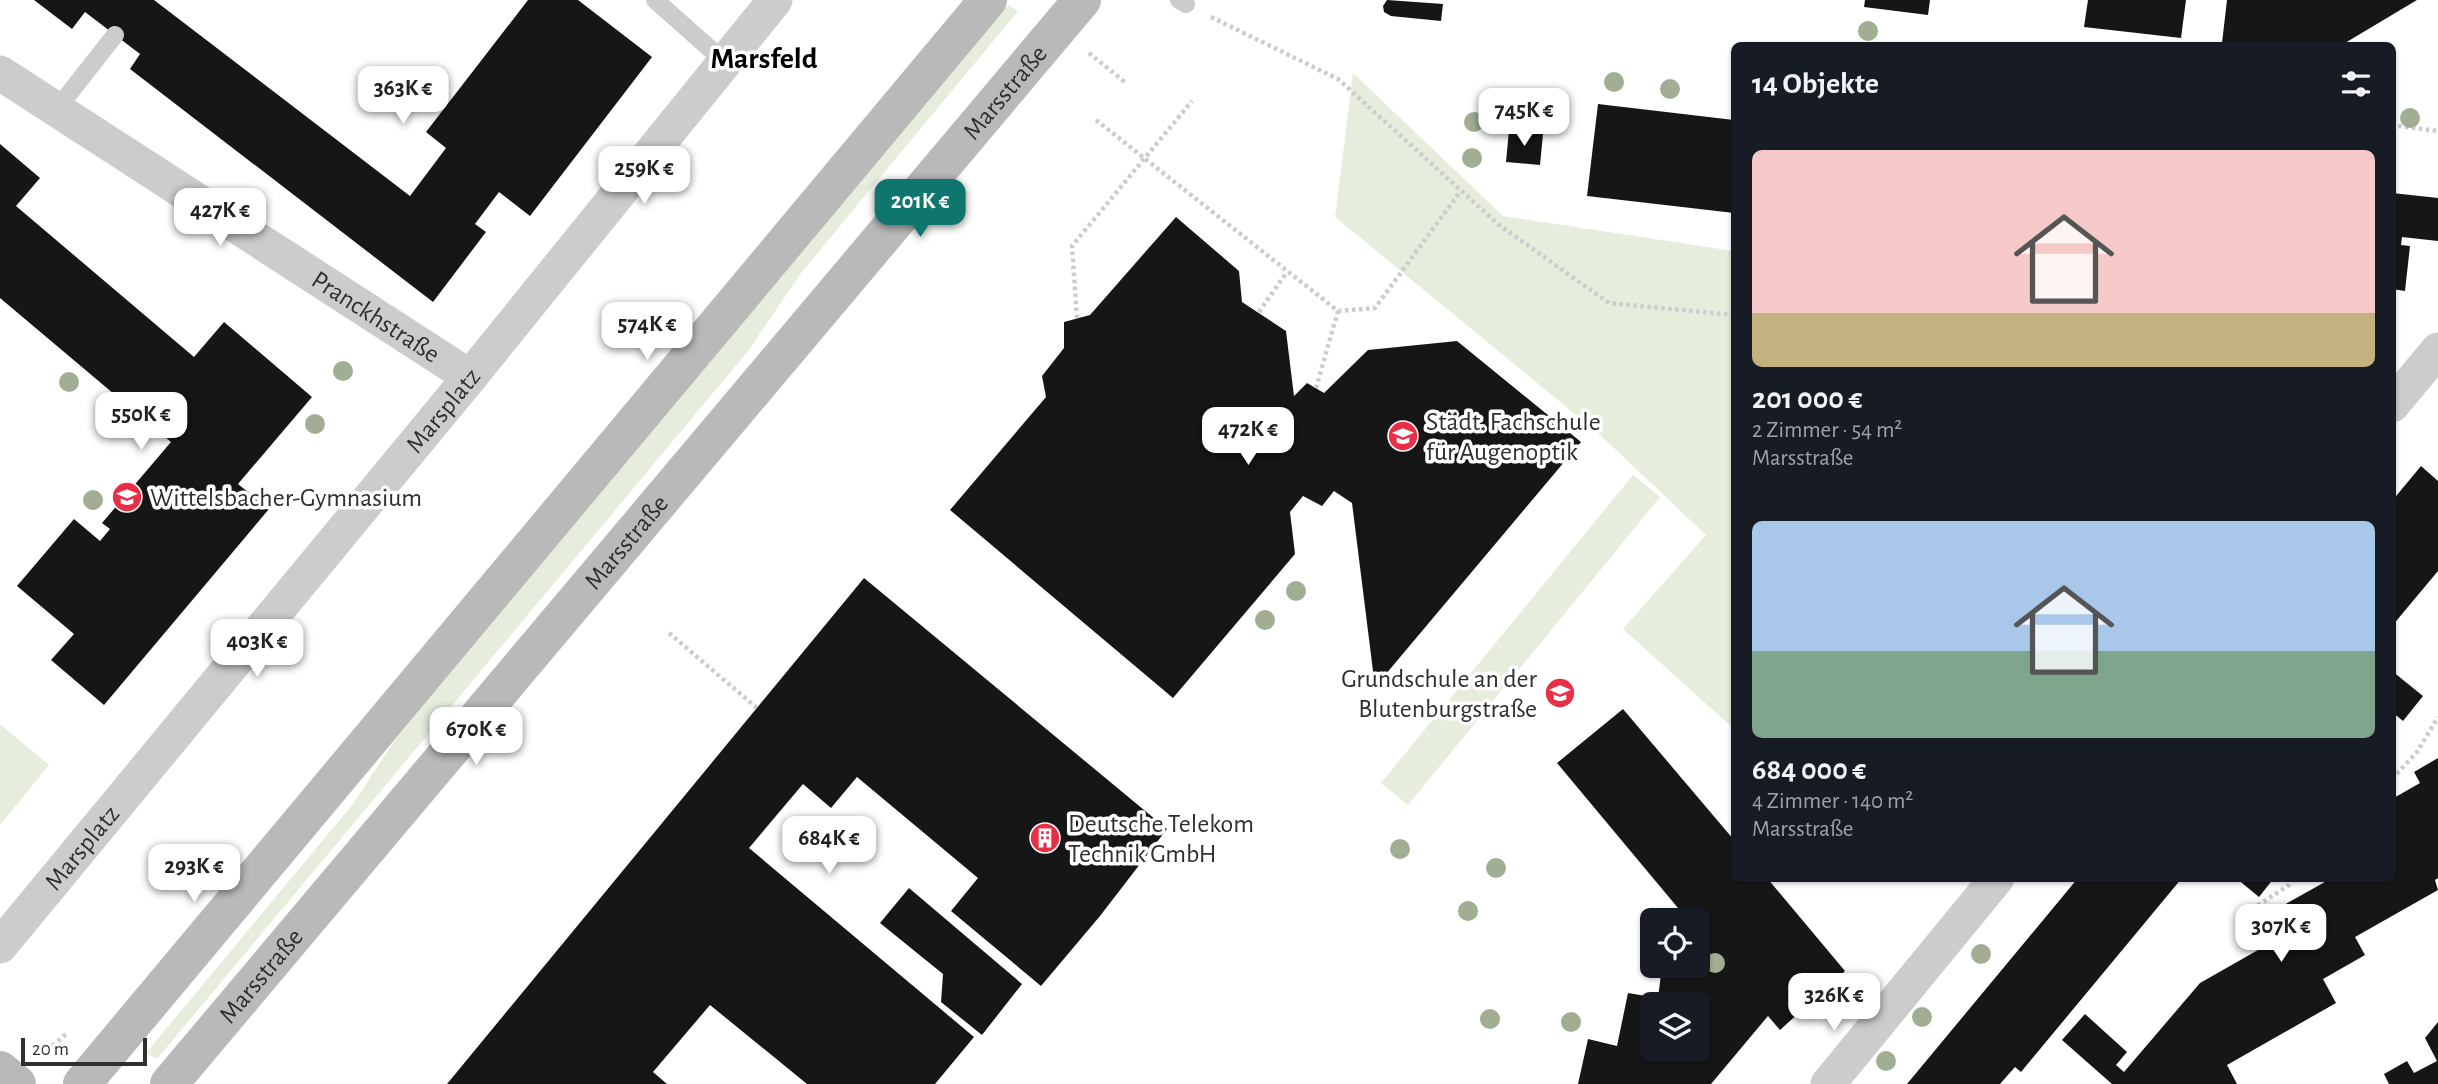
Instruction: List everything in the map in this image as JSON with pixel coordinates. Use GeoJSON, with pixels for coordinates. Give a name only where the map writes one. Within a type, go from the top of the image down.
{"type":"FeatureCollection","features":[{"type":"Feature","properties":{"kind":"main road"},"geometry":{"type":"LineString","coordinates":[[82,1084],[988,0]]}},
{"type":"Feature","properties":{"kind":"main road","name":"Marsstraße"},"geometry":{"type":"LineString","coordinates":[[169,1084],[1082,0]]}},
{"type":"Feature","properties":{"kind":"street","name":"Marsplatz"},"geometry":{"type":"LineString","coordinates":[[0,946],[470,377],[775,0]]}},
{"type":"Feature","properties":{"kind":"street","name":"Pranckhstraße"},"geometry":{"type":"LineString","coordinates":[[0,73],[470,377]]}},
{"type":"Feature","properties":{"kind":"street"},"geometry":{"type":"LineString","coordinates":[[2396,400],[2438,350]]}},
{"type":"Feature","properties":{"kind":"street"},"geometry":{"type":"LineString","coordinates":[[1828,1084],[1994,882]]}},
{"type":"Feature","properties":{"kind":"lane"},"geometry":{"type":"LineString","coordinates":[[655,0],[725,62]]}},
{"type":"Feature","properties":{"kind":"lane"},"geometry":{"type":"LineString","coordinates":[[57,109],[115,35]]}},
{"type":"Feature","properties":{"kind":"path"},"geometry":{"type":"LineString","coordinates":[[1182,2],[1338,79],[1499,225],[1609,303],[1731,315]]}},
{"type":"Feature","properties":{"kind":"path"},"geometry":{"type":"LineString","coordinates":[[1087,52],[1126,83]]}},
{"type":"Feature","properties":{"kind":"path"},"geometry":{"type":"LineString","coordinates":[[1077,318],[1072,246],[1192,101]]}},
{"type":"Feature","properties":{"kind":"path"},"geometry":{"type":"LineString","coordinates":[[1096,120],[1338,312],[1375,308],[1460,192]]}},
{"type":"Feature","properties":{"kind":"path"},"geometry":{"type":"LineString","coordinates":[[2398,126],[2438,131]]}},
{"type":"Feature","properties":{"kind":"path"},"geometry":{"type":"LineString","coordinates":[[1259,312],[1287,272]]}},
{"type":"Feature","properties":{"kind":"path"},"geometry":{"type":"LineString","coordinates":[[1316,388],[1338,312]]}},
{"type":"Feature","properties":{"kind":"path"},"geometry":{"type":"LineString","coordinates":[[669,633],[757,708]]}},
{"type":"Feature","properties":{"kind":"path"},"geometry":{"type":"LineString","coordinates":[[2396,775],[2417,752],[2438,717]]}},
{"type":"Feature","properties":{"kind":"path"},"geometry":{"type":"LineString","coordinates":[[2240,917],[2291,882]]}},
{"type":"Feature","properties":{"kind":"green space"},"geometry":{"type":"Polygon","coordinates":[[[1008,5],[1018,11],[801,273],[748,351],[157,1059],[146,1053],[353,804],[397,737],[1008,5]]]}},
{"type":"Feature","properties":{"kind":"green space"},"geometry":{"type":"Polygon","coordinates":[[[1353,73],[1503,216],[1731,251],[1731,726],[1623,629],[1706,535],[1598,433],[1335,217],[1353,73]]]}},
{"type":"Feature","properties":{"kind":"green space"},"geometry":{"type":"Polygon","coordinates":[[[1633,475],[1660,497],[1408,805],[1381,783],[1633,475]]]}},
{"type":"Feature","properties":{"kind":"green space"},"geometry":{"type":"Polygon","coordinates":[[[0,724],[49,765],[0,825],[0,724]]]}},
{"type":"Feature","properties":{"kind":"building"},"geometry":{"type":"Polygon","coordinates":[[[34,0],[154,0],[410,196],[446,148],[426,132],[528,0],[578,0],[652,57],[530,216],[499,192],[475,224],[486,232],[433,302],[130,69],[140,54],[85,12],[72,29],[34,0]]]}},
{"type":"Feature","properties":{"kind":"building"},"geometry":{"type":"Polygon","coordinates":[[[1387,0],[1443,4],[1441,21],[1391,16],[1384,12],[1383,6],[1387,0]]]}},
{"type":"Feature","properties":{"kind":"building"},"geometry":{"type":"Polygon","coordinates":[[[1865,0],[1930,0],[1928,15],[1864,7],[1865,0]]]}},
{"type":"Feature","properties":{"kind":"building"},"geometry":{"type":"Polygon","coordinates":[[[2088,0],[2186,0],[2181,38],[2084,27],[2088,0]]]}},
{"type":"Feature","properties":{"kind":"building"},"geometry":{"type":"Polygon","coordinates":[[[2227,0],[2417,0],[2347,42],[2222,42],[2227,0]]]}},
{"type":"Feature","properties":{"kind":"building"},"geometry":{"type":"Polygon","coordinates":[[[1598,104],[1731,120],[1731,213],[1587,196],[1598,104]]]}},
{"type":"Feature","properties":{"kind":"building"},"geometry":{"type":"Polygon","coordinates":[[[1509,130],[1543,134],[1540,165],[1506,162],[1509,130]]]}},
{"type":"Feature","properties":{"kind":"building"},"geometry":{"type":"Polygon","coordinates":[[[0,144],[40,178],[16,206],[194,357],[224,322],[312,397],[238,484],[269,509],[104,705],[51,660],[74,634],[17,586],[74,519],[100,541],[110,529],[102,523],[171,442],[0,298],[0,144]]]}},
{"type":"Feature","properties":{"kind":"building"},"geometry":{"type":"Polygon","coordinates":[[[2396,193],[2438,198],[2438,241],[2402,237],[2401,245],[2410,246],[2405,291],[2396,290],[2396,193]]]}},
{"type":"Feature","properties":{"kind":"building"},"geometry":{"type":"Polygon","coordinates":[[[1176,217],[1239,271],[1242,302],[1286,331],[1294,396],[1307,383],[1324,393],[1368,350],[1457,341],[1581,442],[1375,687],[1352,503],[1334,491],[1322,506],[1303,496],[1290,512],[1295,554],[1173,698],[950,510],[1046,397],[1042,376],[1064,348],[1064,322],[1090,315],[1176,217]]]}},
{"type":"Feature","properties":{"kind":"building"},"geometry":{"type":"Polygon","coordinates":[[[2421,466],[2438,481],[2438,571],[2396,621],[2396,496],[2421,466]]]}},
{"type":"Feature","properties":{"kind":"building","name":"Deutsche Telekom Technik GmbH"},"geometry":{"type":"Polygon","coordinates":[[[864,578],[1167,829],[1100,916],[1041,986],[951,911],[978,878],[857,777],[831,808],[803,784],[749,848],[974,1037],[935,1084],[807,1084],[710,1005],[653,1072],[667,1084],[447,1084],[864,578]]]}},
{"type":"Feature","properties":{"kind":"building"},"geometry":{"type":"Polygon","coordinates":[[[2396,674],[2423,696],[2403,721],[2396,715],[2396,674]]]}},
{"type":"Feature","properties":{"kind":"building"},"geometry":{"type":"Polygon","coordinates":[[[1623,709],[1731,836],[1731,882],[1770,882],[1845,971],[1780,1030],[1768,1016],[1711,1084],[1578,1084],[1588,1039],[1617,1046],[1628,993],[1640,995],[1640,1062],[1710,1062],[1710,992],[1659,992],[1660,978],[1710,978],[1710,908],[1678,908],[1557,763],[1623,709]]]}},
{"type":"Feature","properties":{"kind":"building"},"geometry":{"type":"Polygon","coordinates":[[[2438,758],[2438,878],[2435,880],[2438,890],[2355,937],[2365,955],[2323,979],[2336,1003],[2227,1065],[2237,1084],[2112,1084],[2062,1040],[2085,1014],[2127,1052],[2116,1065],[2124,1072],[2200,983],[2288,933],[2275,910],[2325,882],[2396,882],[2396,797],[2420,783],[2414,772],[2438,758]]]}},
{"type":"Feature","properties":{"kind":"building"},"geometry":{"type":"Polygon","coordinates":[[[2075,882],[2179,882],[2021,1072],[2015,1067],[2000,1084],[1907,1084],[2075,882]]]}},
{"type":"Feature","properties":{"kind":"building"},"geometry":{"type":"Polygon","coordinates":[[[2241,882],[2271,882],[2259,897],[2241,882]]]}},
{"type":"Feature","properties":{"kind":"building"},"geometry":{"type":"Polygon","coordinates":[[[909,888],[1022,984],[982,1035],[941,1002],[943,974],[880,923],[909,888]]]}},
{"type":"Feature","properties":{"kind":"building"},"geometry":{"type":"Polygon","coordinates":[[[2438,1022],[2438,1084],[2389,1084],[2384,1074],[2407,1061],[2414,1073],[2437,1061],[2425,1038],[2438,1022]]]}},
{"type":"Feature","properties":{"kind":"place","name":"Städt. Fachschule für Augenoptik"},"geometry":{"type":"Point","coordinates":[1403,436]}},
{"type":"Feature","properties":{"kind":"place","name":"Wittelsbacher-Gymnasium"},"geometry":{"type":"Point","coordinates":[127,497]}},
{"type":"Feature","properties":{"kind":"place","name":"Grundschule an der Blutenburgstraße"},"geometry":{"type":"Point","coordinates":[1560,693]}},
{"type":"Feature","properties":{"kind":"place","name":"Deutsche Telekom Technik GmbH"},"geometry":{"type":"Point","coordinates":[1045,838]}},
{"type":"Feature","properties":{"kind":"district","name":"Marsfeld"},"geometry":{"type":"Point","coordinates":[764,58]}}]}
